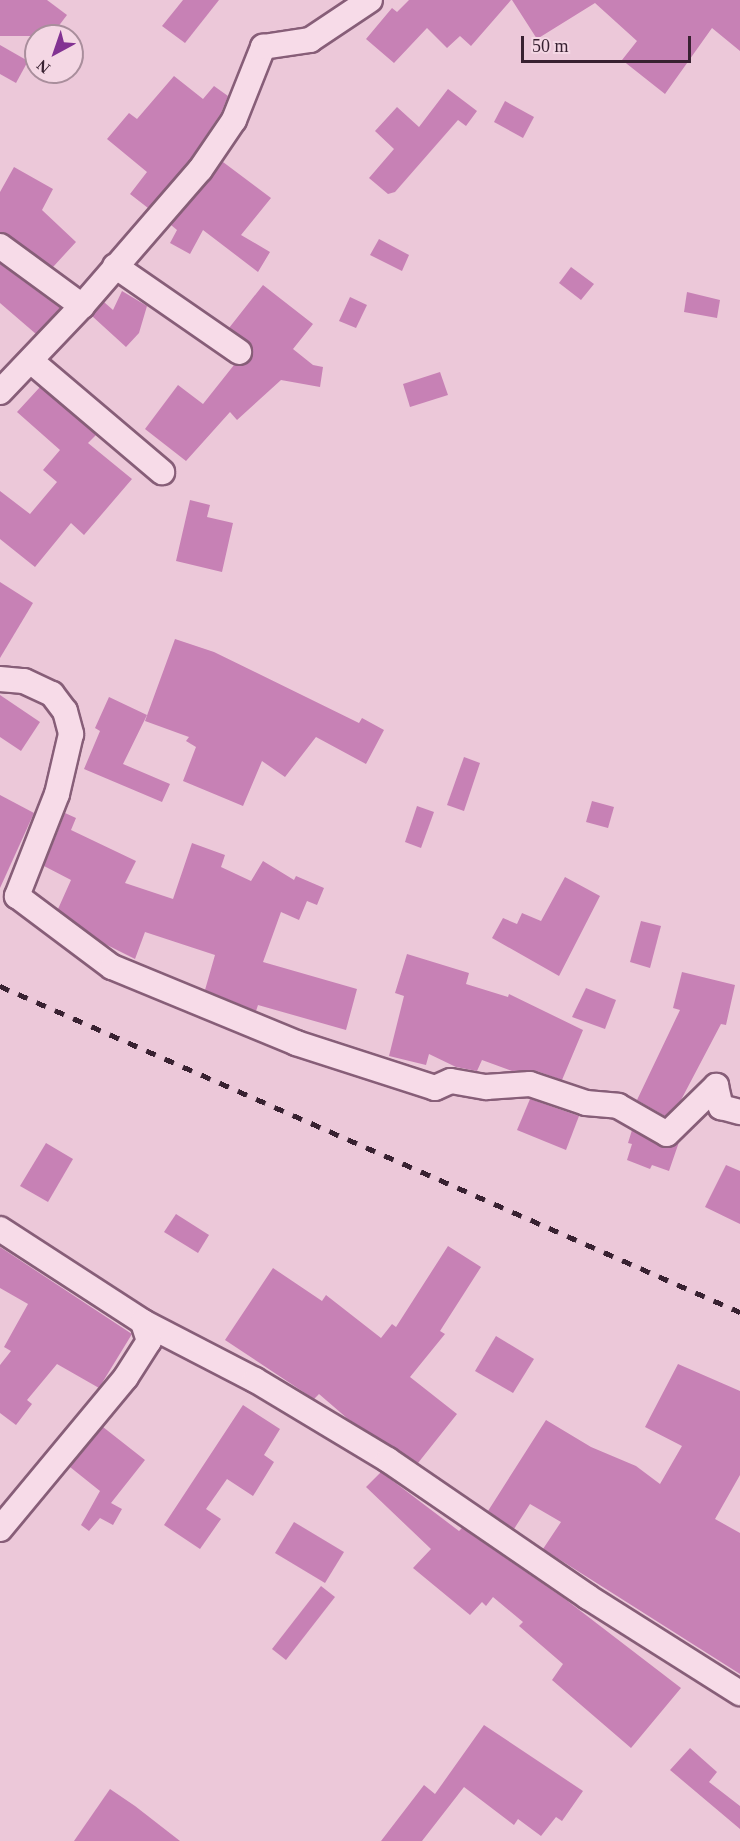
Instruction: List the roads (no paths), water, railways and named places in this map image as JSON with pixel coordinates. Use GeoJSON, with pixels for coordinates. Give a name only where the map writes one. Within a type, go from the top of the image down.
{"type":"FeatureCollection","features":[{"type":"Feature","properties":{"kind":"street"},"geometry":{"type":"LineString","coordinates":[[0,392],[82,306],[200,170],[234,120],[263,47],[310,40],[370,0]]}},
{"type":"Feature","properties":{"kind":"street"},"geometry":{"type":"LineString","coordinates":[[0,246],[82,306]]}},
{"type":"Feature","properties":{"kind":"street"},"geometry":{"type":"LineString","coordinates":[[115,266],[239,352]]}},
{"type":"Feature","properties":{"kind":"street"},"geometry":{"type":"LineString","coordinates":[[31,361],[162,472]]}},
{"type":"Feature","properties":{"kind":"street"},"geometry":{"type":"LineString","coordinates":[[0,679],[24,681],[52,694],[65,711],[71,734],[57,795],[17,896],[112,967],[296,1043],[435,1088],[450,1082],[486,1087],[530,1084],[586,1103],[618,1106],[667,1134],[716,1086],[721,1107],[740,1112]]}},
{"type":"Feature","properties":{"kind":"street"},"geometry":{"type":"LineString","coordinates":[[0,1229],[143,1322],[255,1380],[388,1460],[579,1591],[740,1693]]}},
{"type":"Feature","properties":{"kind":"street"},"geometry":{"type":"LineString","coordinates":[[0,1529],[126,1377],[149,1341],[143,1322]]}},
{"type":"Feature","properties":{"kind":"railway"},"geometry":{"type":"LineString","coordinates":[[0,986],[740,1312]]}}]}
